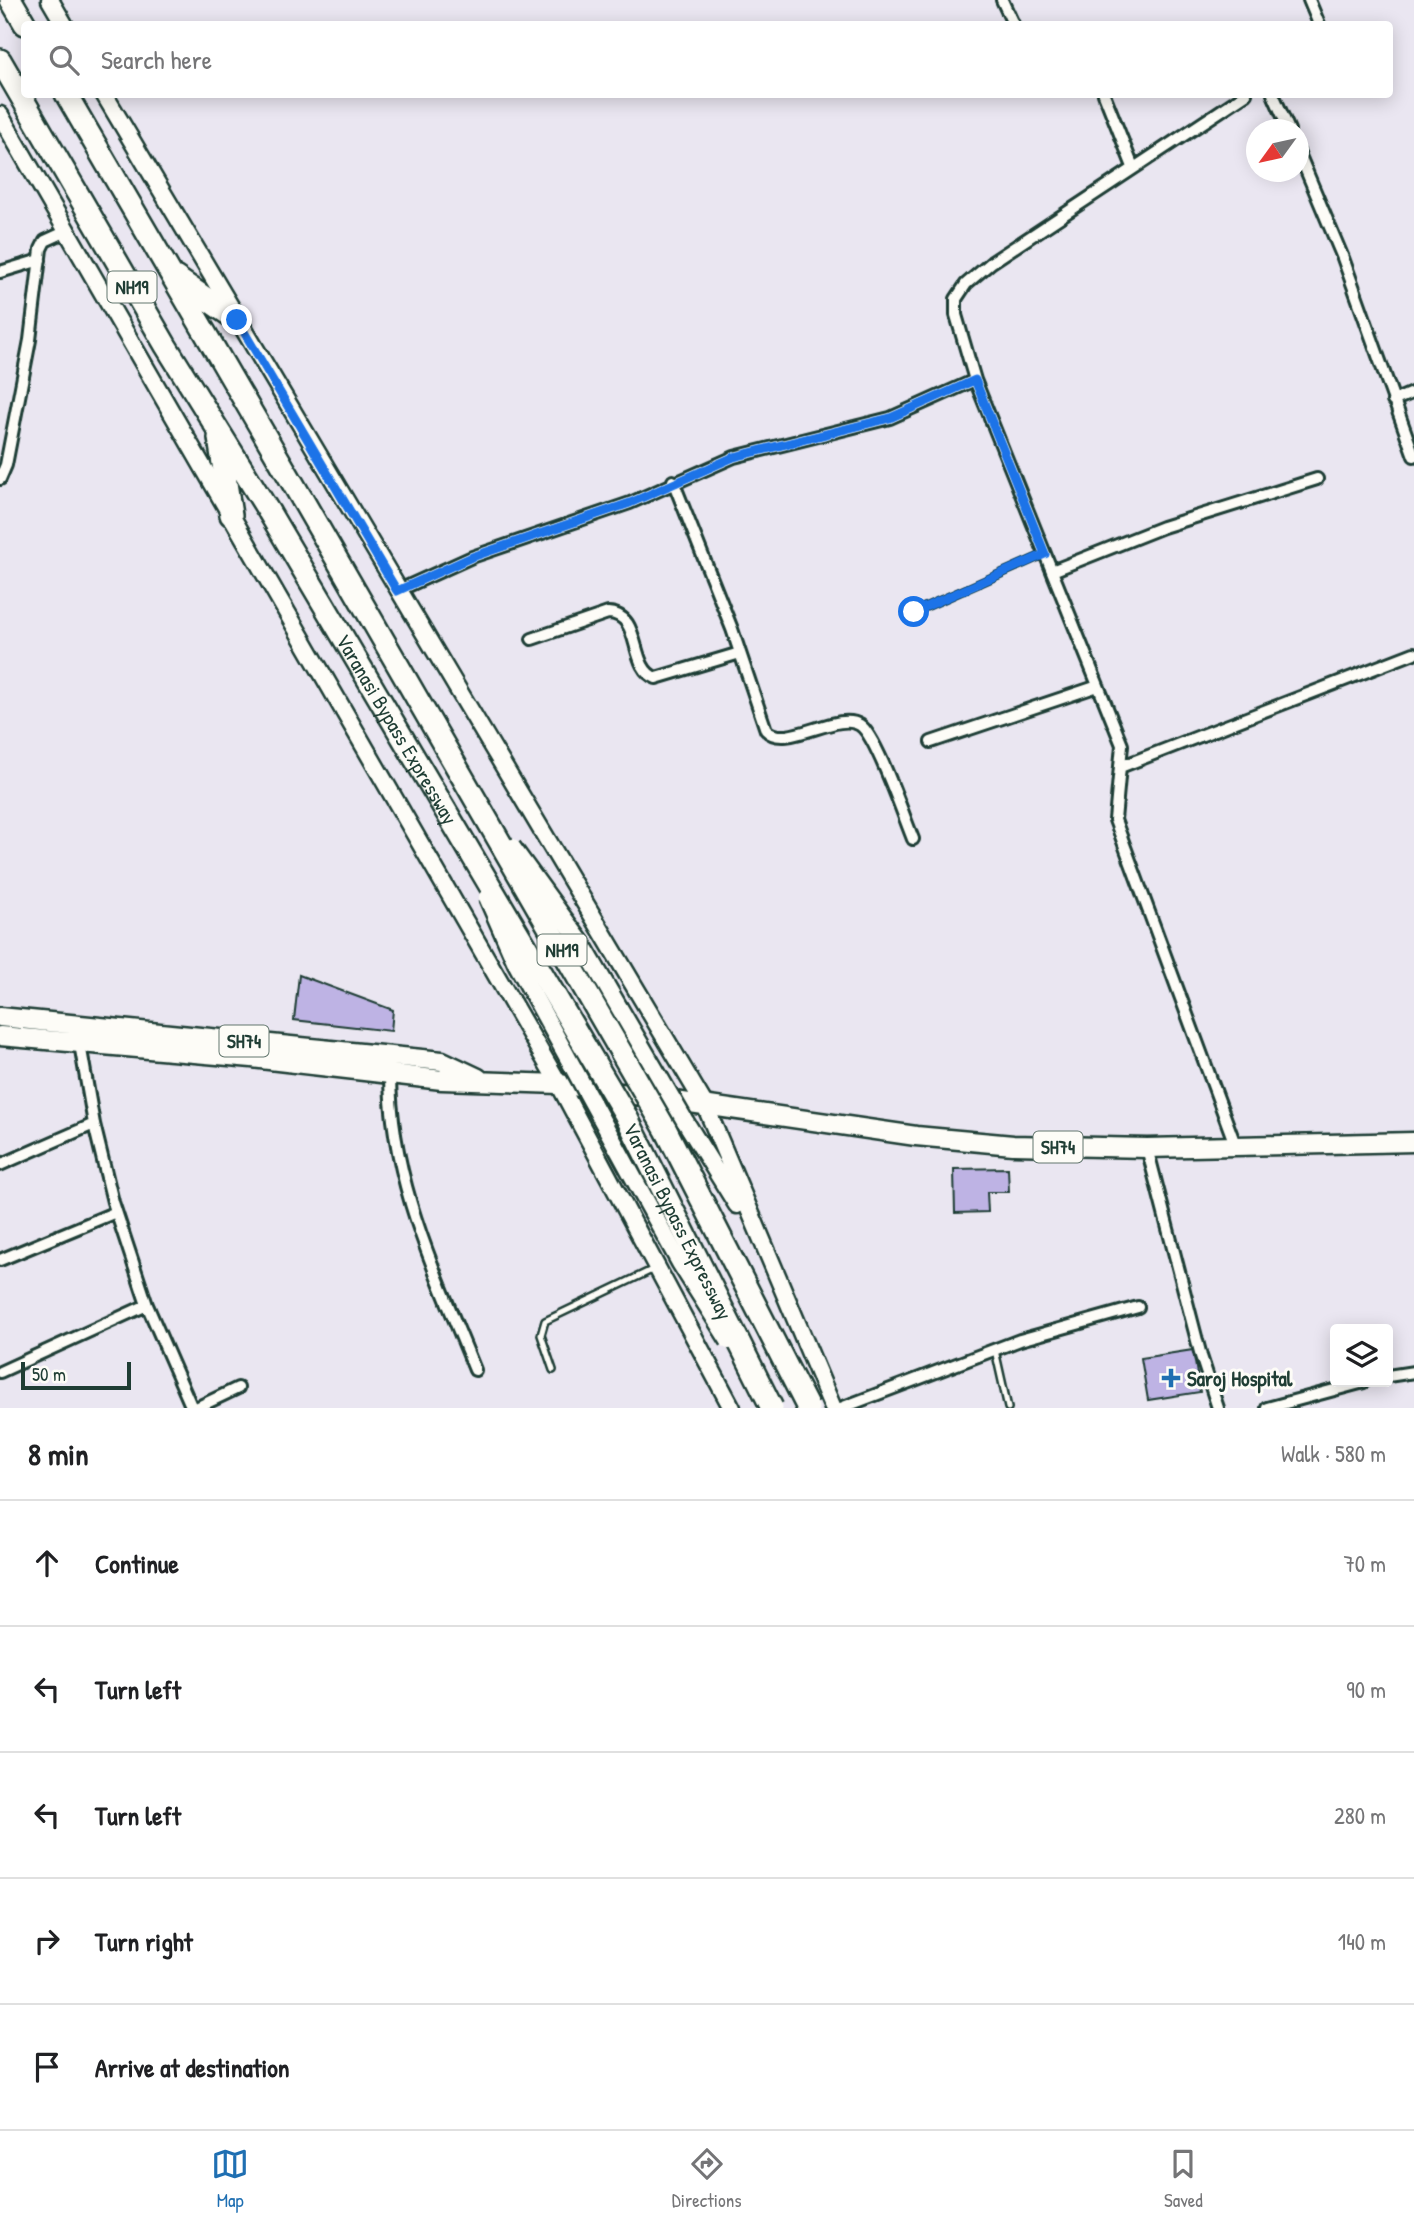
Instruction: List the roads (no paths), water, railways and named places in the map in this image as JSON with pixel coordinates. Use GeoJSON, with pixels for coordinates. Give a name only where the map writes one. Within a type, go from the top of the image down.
{"type":"FeatureCollection","features":[{"type":"Feature","properties":{"kind":"highway"},"geometry":{"type":"LineString","coordinates":[[11,0],[23,21]]}},
{"type":"Feature","properties":{"kind":"highway","name":"Varanasi Bypass Expressway"},"geometry":{"type":"LineString","coordinates":[[0,60],[21,96]]}},
{"type":"Feature","properties":{"kind":"highway","name":"Varanasi Bypass Expressway"},"geometry":{"type":"LineString","coordinates":[[22,98],[625,1114],[772,1408]]}},
{"type":"Feature","properties":{"kind":"highway","name":"Varanasi Bypass Expressway"},"geometry":{"type":"LineString","coordinates":[[68,98],[666,1130],[808,1408]]}},
{"type":"Feature","properties":{"kind":"highway"},"geometry":{"type":"LineString","coordinates":[[168,271],[237,320]]}},
{"type":"Feature","properties":{"kind":"highway"},"geometry":{"type":"LineString","coordinates":[[217,428],[231,515]]}},
{"type":"Feature","properties":{"kind":"main road","name":"SH74"},"geometry":{"type":"LineString","coordinates":[[0,1017],[442,1061],[484,1080]]}},
{"type":"Feature","properties":{"kind":"main road","name":"SH74"},"geometry":{"type":"LineString","coordinates":[[0,1036],[442,1080],[559,1084],[916,1136],[1013,1145],[1147,1148],[1414,1142]]}},
{"type":"Feature","properties":{"kind":"street"},"geometry":{"type":"LineString","coordinates":[[51,0],[62,21]]}},
{"type":"Feature","properties":{"kind":"street"},"geometry":{"type":"LineString","coordinates":[[1002,0],[1012,21]]}},
{"type":"Feature","properties":{"kind":"street"},"geometry":{"type":"LineString","coordinates":[[1309,0],[1318,21]]}},
{"type":"Feature","properties":{"kind":"street"},"geometry":{"type":"LineString","coordinates":[[106,98],[705,1105],[773,1271],[834,1408]]}},
{"type":"Feature","properties":{"kind":"street"},"geometry":{"type":"LineString","coordinates":[[1106,98],[1133,167]]}},
{"type":"Feature","properties":{"kind":"street"},"geometry":{"type":"LineString","coordinates":[[1236,1147],[1115,820],[1122,745],[975,380],[956,315],[956,299],[966,284],[992,262],[1101,193],[1133,167],[1240,98]]}},
{"type":"Feature","properties":{"kind":"street"},"geometry":{"type":"LineString","coordinates":[[1275,98],[1284,119]]}},
{"type":"Feature","properties":{"kind":"street"},"geometry":{"type":"LineString","coordinates":[[0,115],[559,1084],[732,1408]]}},
{"type":"Feature","properties":{"kind":"street"},"geometry":{"type":"LineString","coordinates":[[1309,177],[1343,258],[1414,456]]}},
{"type":"Feature","properties":{"kind":"street"},"geometry":{"type":"LineString","coordinates":[[0,479],[6,465],[30,340],[45,241],[67,230]]}},
{"type":"Feature","properties":{"kind":"street"},"geometry":{"type":"LineString","coordinates":[[0,272],[40,260]]}},
{"type":"Feature","properties":{"kind":"street"},"geometry":{"type":"LineString","coordinates":[[397,591],[472,557],[630,503],[673,481],[734,457],[890,418],[975,380]]}},
{"type":"Feature","properties":{"kind":"street"},"geometry":{"type":"LineString","coordinates":[[1393,401],[1414,391]]}},
{"type":"Feature","properties":{"kind":"street"},"geometry":{"type":"LineString","coordinates":[[1052,571],[1163,527],[1317,479]]}},
{"type":"Feature","properties":{"kind":"street"},"geometry":{"type":"LineString","coordinates":[[673,481],[740,653],[759,712],[771,734],[783,736],[854,722],[862,725],[873,742],[913,839]]}},
{"type":"Feature","properties":{"kind":"street"},"geometry":{"type":"LineString","coordinates":[[532,639],[608,613],[617,613],[625,620],[645,670],[656,678],[740,653]]}},
{"type":"Feature","properties":{"kind":"street"},"geometry":{"type":"LineString","coordinates":[[1120,767],[1414,653]]}},
{"type":"Feature","properties":{"kind":"street"},"geometry":{"type":"LineString","coordinates":[[931,742],[1098,686]]}},
{"type":"Feature","properties":{"kind":"street"},"geometry":{"type":"LineString","coordinates":[[464,779],[581,942],[773,1271]]}},
{"type":"Feature","properties":{"kind":"street"},"geometry":{"type":"LineString","coordinates":[[80,1044],[94,1124],[116,1212],[147,1305],[194,1408],[238,1388]]}},
{"type":"Feature","properties":{"kind":"street"},"geometry":{"type":"LineString","coordinates":[[390,1073],[390,1118],[414,1220],[475,1370]]}},
{"type":"Feature","properties":{"kind":"street"},"geometry":{"type":"LineString","coordinates":[[0,1165],[94,1124]]}},
{"type":"Feature","properties":{"kind":"street"},"geometry":{"type":"LineString","coordinates":[[1147,1148],[1201,1356],[1218,1408]]}},
{"type":"Feature","properties":{"kind":"street"},"geometry":{"type":"LineString","coordinates":[[0,1259],[116,1212]]}},
{"type":"Feature","properties":{"kind":"street"},"geometry":{"type":"LineString","coordinates":[[0,1372],[147,1305]]}},
{"type":"Feature","properties":{"kind":"street"},"geometry":{"type":"LineString","coordinates":[[841,1408],[995,1349],[1138,1307]]}},
{"type":"Feature","properties":{"kind":"street"},"geometry":{"type":"LineString","coordinates":[[1393,1375],[1414,1372]]}},
{"type":"Feature","properties":{"kind":"street"},"geometry":{"type":"LineString","coordinates":[[1268,1408],[1346,1387]]}},
{"type":"Feature","properties":{"kind":"lane"},"geometry":{"type":"LineString","coordinates":[[914,612],[1045,554]]}},
{"type":"Feature","properties":{"kind":"lane"},"geometry":{"type":"LineString","coordinates":[[553,1370],[541,1335],[545,1321],[657,1268]]}},
{"type":"Feature","properties":{"kind":"lane"},"geometry":{"type":"LineString","coordinates":[[995,1349],[1008,1408]]}},
{"type":"Feature","properties":{"kind":"place","name":"Saroj Hospital"},"geometry":{"type":"Point","coordinates":[1171,1378]}}]}
